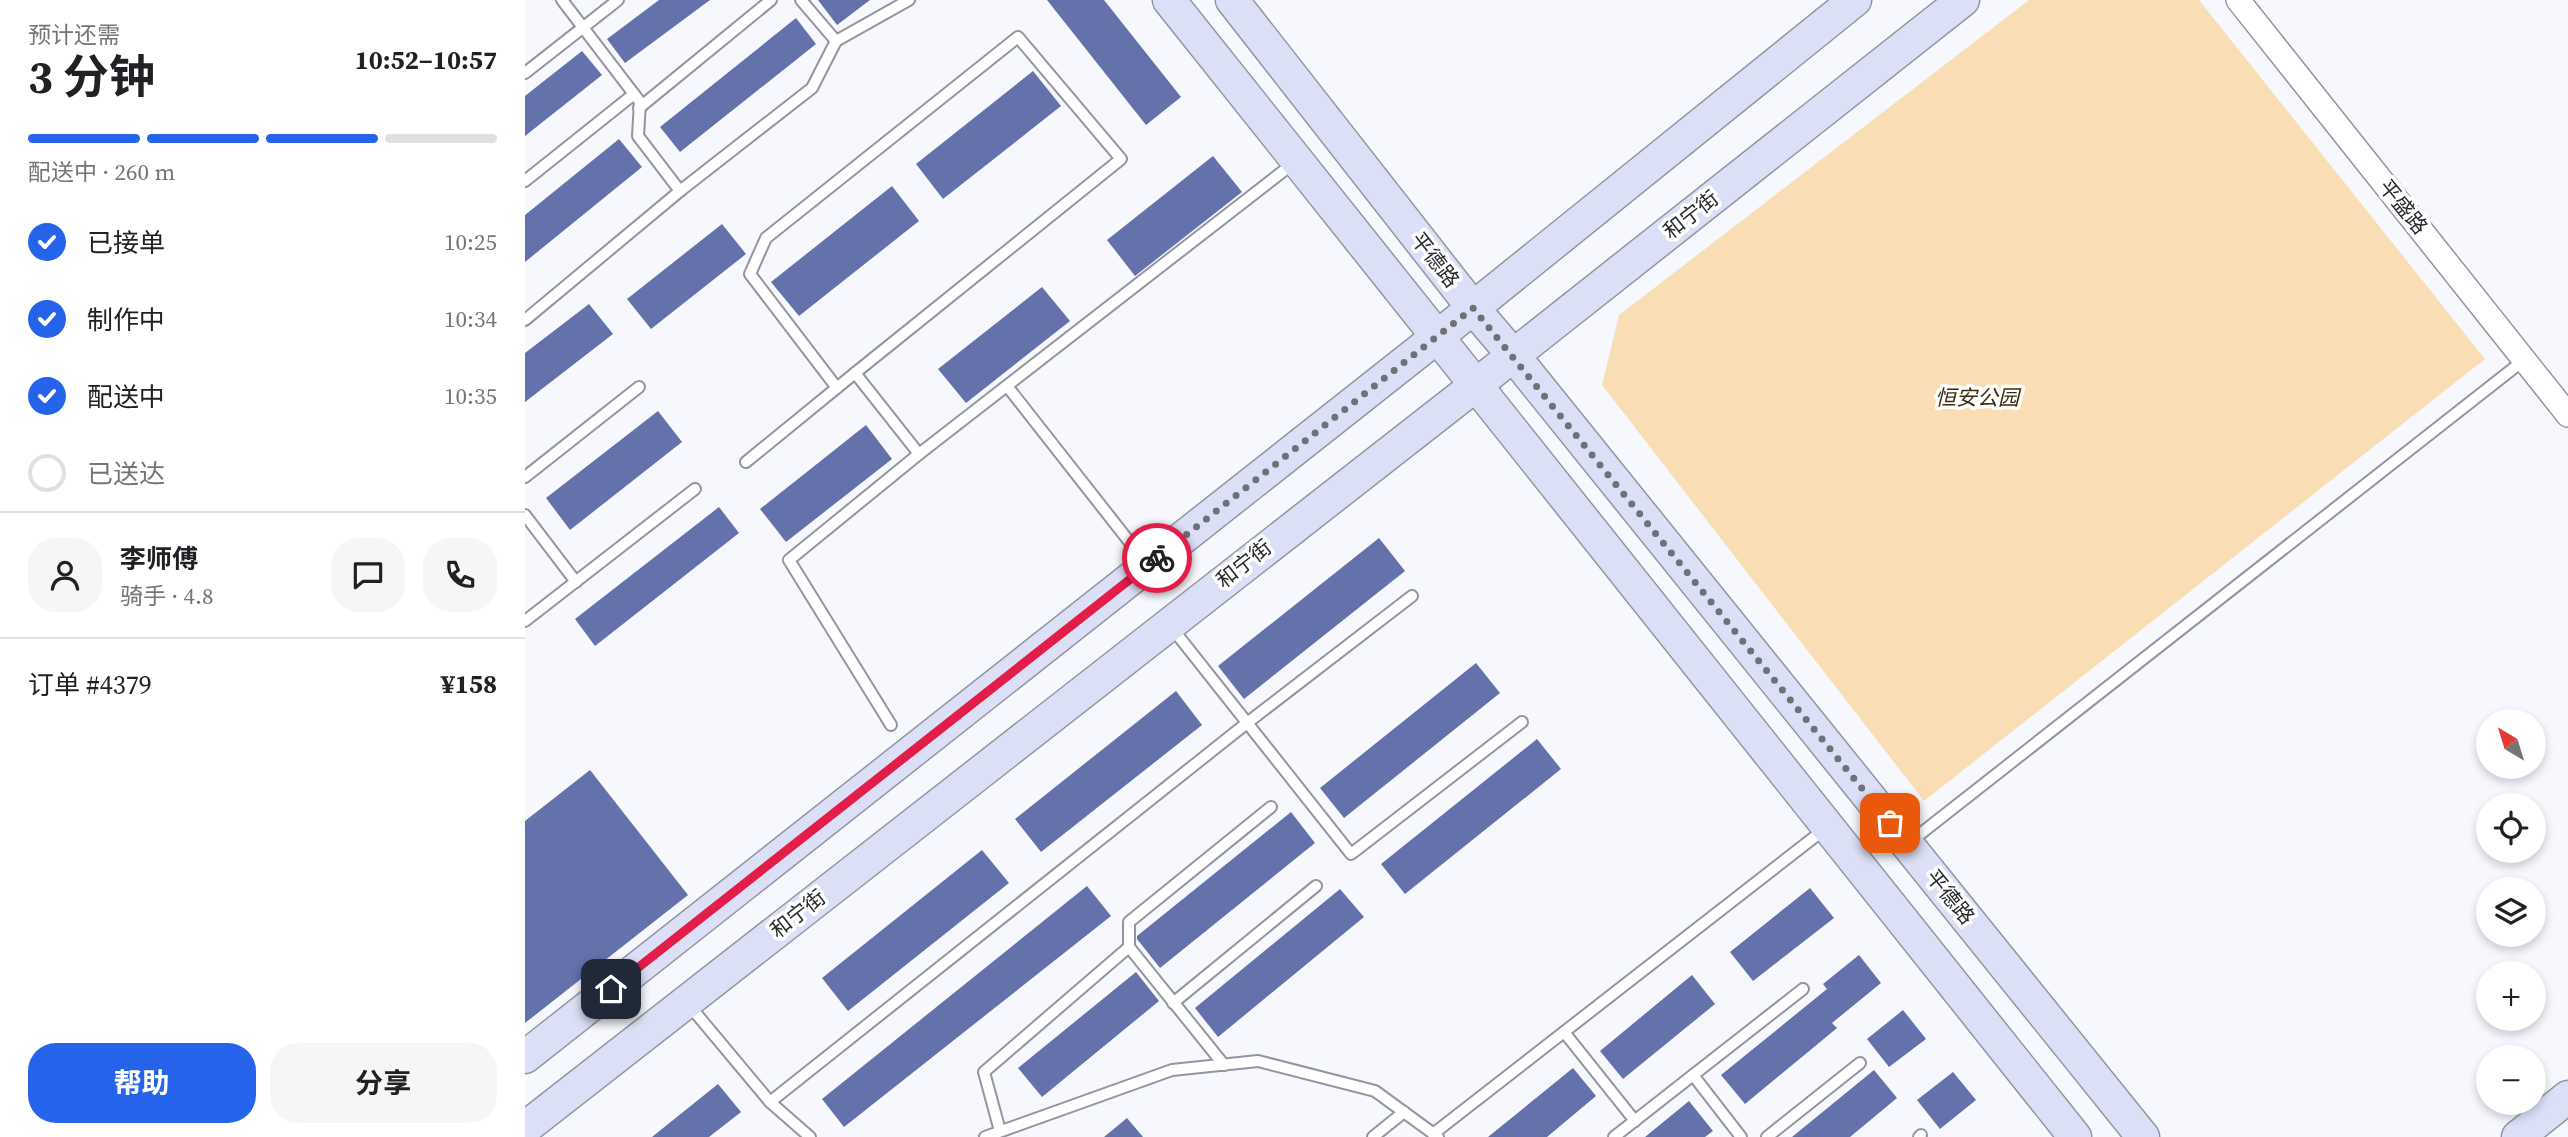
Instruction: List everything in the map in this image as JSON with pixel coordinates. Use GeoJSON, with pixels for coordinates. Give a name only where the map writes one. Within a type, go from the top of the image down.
{"type":"FeatureCollection","features":[{"type":"Feature","properties":{"kind":"main road"},"geometry":{"type":"LineString","coordinates":[[1169,0],[2075,1137]]}},
{"type":"Feature","properties":{"kind":"main road","name":"平德路"},"geometry":{"type":"LineString","coordinates":[[1232,0],[1473,308],[2143,1137]]}},
{"type":"Feature","properties":{"kind":"main road"},"geometry":{"type":"LineString","coordinates":[[525,1057],[1437,337],[1855,0]]}},
{"type":"Feature","properties":{"kind":"main road","name":"和宁街"},"geometry":{"type":"LineString","coordinates":[[525,1128],[1476,385],[1963,0]]}},
{"type":"Feature","properties":{"kind":"main road"},"geometry":{"type":"LineString","coordinates":[[2518,1137],[2568,1097]]}},
{"type":"Feature","properties":{"kind":"street","name":"平盛路"},"geometry":{"type":"LineString","coordinates":[[2238,0],[2568,415]]}},
{"type":"Feature","properties":{"kind":"lane"},"geometry":{"type":"LineString","coordinates":[[562,0],[640,102],[638,136],[680,191]]}},
{"type":"Feature","properties":{"kind":"lane"},"geometry":{"type":"LineString","coordinates":[[525,73],[618,0]]}},
{"type":"Feature","properties":{"kind":"lane"},"geometry":{"type":"LineString","coordinates":[[639,108],[771,0]]}},
{"type":"Feature","properties":{"kind":"lane"},"geometry":{"type":"LineString","coordinates":[[801,0],[836,41]]}},
{"type":"Feature","properties":{"kind":"lane"},"geometry":{"type":"LineString","coordinates":[[525,320],[680,191],[812,88],[836,41],[909,0]]}},
{"type":"Feature","properties":{"kind":"lane"},"geometry":{"type":"LineString","coordinates":[[746,462],[1121,159],[1018,37],[766,238],[750,274],[837,388]]}},
{"type":"Feature","properties":{"kind":"lane"},"geometry":{"type":"LineString","coordinates":[[525,181],[633,94]]}},
{"type":"Feature","properties":{"kind":"lane"},"geometry":{"type":"LineString","coordinates":[[891,725],[789,560],[919,454],[1297,161]]}},
{"type":"Feature","properties":{"kind":"lane"},"geometry":{"type":"LineString","coordinates":[[1907,844],[2524,359]]}},
{"type":"Feature","properties":{"kind":"lane"},"geometry":{"type":"LineString","coordinates":[[855,373],[919,454]]}},
{"type":"Feature","properties":{"kind":"lane"},"geometry":{"type":"LineString","coordinates":[[1007,386],[1148,565]]}},
{"type":"Feature","properties":{"kind":"lane"},"geometry":{"type":"LineString","coordinates":[[525,477],[639,387]]}},
{"type":"Feature","properties":{"kind":"lane"},"geometry":{"type":"LineString","coordinates":[[525,621],[695,489]]}},
{"type":"Feature","properties":{"kind":"lane"},"geometry":{"type":"LineString","coordinates":[[525,515],[576,582]]}},
{"type":"Feature","properties":{"kind":"lane"},"geometry":{"type":"LineString","coordinates":[[770,1102],[1247,723],[1412,596]]}},
{"type":"Feature","properties":{"kind":"lane"},"geometry":{"type":"LineString","coordinates":[[1168,624],[1351,854],[1522,722]]}},
{"type":"Feature","properties":{"kind":"lane"},"geometry":{"type":"LineString","coordinates":[[1224,1065],[1129,947],[1129,922],[1271,807]]}},
{"type":"Feature","properties":{"kind":"lane"},"geometry":{"type":"LineString","coordinates":[[985,1137],[1172,1070],[1258,1061],[1375,1091],[1436,1135],[1828,827]]}},
{"type":"Feature","properties":{"kind":"lane"},"geometry":{"type":"LineString","coordinates":[[1174,1003],[1317,886]]}},
{"type":"Feature","properties":{"kind":"lane"},"geometry":{"type":"LineString","coordinates":[[1000,1131],[984,1072],[1129,947]]}},
{"type":"Feature","properties":{"kind":"lane"},"geometry":{"type":"LineString","coordinates":[[1614,1137],[1803,989]]}},
{"type":"Feature","properties":{"kind":"lane"},"geometry":{"type":"LineString","coordinates":[[686,1001],[770,1102],[810,1137]]}},
{"type":"Feature","properties":{"kind":"lane"},"geometry":{"type":"LineString","coordinates":[[1564,1032],[1635,1121]]}},
{"type":"Feature","properties":{"kind":"lane"},"geometry":{"type":"LineString","coordinates":[[1767,1137],[1860,1063]]}},
{"type":"Feature","properties":{"kind":"lane"},"geometry":{"type":"LineString","coordinates":[[1693,1075],[1741,1137]]}},
{"type":"Feature","properties":{"kind":"lane"},"geometry":{"type":"LineString","coordinates":[[1373,1137],[1404,1112]]}},
{"type":"Feature","properties":{"kind":"green space","name":"恒安公园"},"geometry":{"type":"Polygon","coordinates":[[[2029,0],[2199,0],[2485,359],[1924,801],[1602,385],[1619,315],[2029,0]]]}},
{"type":"Feature","properties":{"kind":"building"},"geometry":{"type":"Polygon","coordinates":[[[659,0],[710,0],[625,63],[607,39],[659,0]]]}},
{"type":"Feature","properties":{"kind":"building"},"geometry":{"type":"Polygon","coordinates":[[[818,0],[870,0],[837,25],[818,0]]]}},
{"type":"Feature","properties":{"kind":"building"},"geometry":{"type":"Polygon","coordinates":[[[1047,0],[1104,0],[1181,97],[1146,125],[1047,0]]]}},
{"type":"Feature","properties":{"kind":"building"},"geometry":{"type":"Polygon","coordinates":[[[796,18],[816,44],[680,152],[660,127],[796,18]]]}},
{"type":"Feature","properties":{"kind":"building"},"geometry":{"type":"Polygon","coordinates":[[[582,51],[602,75],[525,136],[525,96],[582,51]]]}},
{"type":"Feature","properties":{"kind":"building"},"geometry":{"type":"Polygon","coordinates":[[[1033,71],[1061,106],[943,199],[916,164],[1033,71]]]}},
{"type":"Feature","properties":{"kind":"building"},"geometry":{"type":"Polygon","coordinates":[[[619,139],[642,167],[525,262],[525,215],[619,139]]]}},
{"type":"Feature","properties":{"kind":"building"},"geometry":{"type":"Polygon","coordinates":[[[1213,156],[1242,192],[1135,276],[1107,240],[1213,156]]]}},
{"type":"Feature","properties":{"kind":"building"},"geometry":{"type":"Polygon","coordinates":[[[892,186],[919,221],[799,316],[771,282],[892,186]]]}},
{"type":"Feature","properties":{"kind":"building"},"geometry":{"type":"Polygon","coordinates":[[[722,224],[746,254],[651,329],[627,299],[722,224]]]}},
{"type":"Feature","properties":{"kind":"building"},"geometry":{"type":"Polygon","coordinates":[[[1042,287],[1070,321],[966,403],[938,369],[1042,287]]]}},
{"type":"Feature","properties":{"kind":"building"},"geometry":{"type":"Polygon","coordinates":[[[589,304],[613,334],[525,402],[525,353],[589,304]]]}},
{"type":"Feature","properties":{"kind":"building"},"geometry":{"type":"Polygon","coordinates":[[[658,411],[682,442],[570,530],[546,498],[658,411]]]}},
{"type":"Feature","properties":{"kind":"building"},"geometry":{"type":"Polygon","coordinates":[[[866,425],[892,459],[786,542],[760,509],[866,425]]]}},
{"type":"Feature","properties":{"kind":"building"},"geometry":{"type":"Polygon","coordinates":[[[719,507],[739,533],[595,646],[575,619],[719,507]]]}},
{"type":"Feature","properties":{"kind":"building"},"geometry":{"type":"Polygon","coordinates":[[[1379,538],[1405,571],[1244,699],[1218,666],[1379,538]]]}},
{"type":"Feature","properties":{"kind":"building"},"geometry":{"type":"Polygon","coordinates":[[[1476,663],[1500,693],[1344,818],[1320,788],[1476,663]]]}},
{"type":"Feature","properties":{"kind":"building"},"geometry":{"type":"Polygon","coordinates":[[[1176,691],[1202,725],[1041,852],[1015,819],[1176,691]]]}},
{"type":"Feature","properties":{"kind":"building"},"geometry":{"type":"Polygon","coordinates":[[[1537,739],[1561,769],[1405,894],[1381,864],[1537,739]]]}},
{"type":"Feature","properties":{"kind":"building"},"geometry":{"type":"Polygon","coordinates":[[[590,770],[688,895],[525,1023],[525,821],[590,770]]]}},
{"type":"Feature","properties":{"kind":"building"},"geometry":{"type":"Polygon","coordinates":[[[1291,812],[1315,843],[1160,968],[1137,936],[1291,812]]]}},
{"type":"Feature","properties":{"kind":"building"},"geometry":{"type":"Polygon","coordinates":[[[982,850],[1009,883],[848,1011],[822,978],[982,850]]]}},
{"type":"Feature","properties":{"kind":"building"},"geometry":{"type":"Polygon","coordinates":[[[1087,886],[1111,916],[844,1127],[822,1099],[1087,886]]]}},
{"type":"Feature","properties":{"kind":"building"},"geometry":{"type":"Polygon","coordinates":[[[1810,888],[1834,918],[1753,981],[1730,952],[1810,888]]]}},
{"type":"Feature","properties":{"kind":"building"},"geometry":{"type":"Polygon","coordinates":[[[1340,889],[1364,917],[1218,1037],[1195,1008],[1340,889]]]}},
{"type":"Feature","properties":{"kind":"building"},"geometry":{"type":"Polygon","coordinates":[[[1859,955],[1881,983],[1832,1023],[1837,1028],[1745,1104],[1721,1075],[1827,989],[1823,984],[1859,955]]]}},
{"type":"Feature","properties":{"kind":"building"},"geometry":{"type":"Polygon","coordinates":[[[1136,972],[1159,1001],[1042,1097],[1018,1068],[1136,972]]]}},
{"type":"Feature","properties":{"kind":"building"},"geometry":{"type":"Polygon","coordinates":[[[1692,975],[1715,1004],[1623,1079],[1600,1051],[1692,975]]]}},
{"type":"Feature","properties":{"kind":"building"},"geometry":{"type":"Polygon","coordinates":[[[1903,1010],[1926,1039],[1889,1067],[1867,1039],[1903,1010]]]}},
{"type":"Feature","properties":{"kind":"building"},"geometry":{"type":"Polygon","coordinates":[[[1573,1068],[1596,1096],[1547,1137],[1488,1137],[1573,1068]]]}},
{"type":"Feature","properties":{"kind":"building"},"geometry":{"type":"Polygon","coordinates":[[[1874,1070],[1897,1098],[1850,1137],[1792,1137],[1874,1070]]]}},
{"type":"Feature","properties":{"kind":"building"},"geometry":{"type":"Polygon","coordinates":[[[1953,1072],[1976,1100],[1940,1129],[1917,1100],[1953,1072]]]}},
{"type":"Feature","properties":{"kind":"building"},"geometry":{"type":"Polygon","coordinates":[[[718,1084],[741,1112],[709,1137],[652,1137],[718,1084]]]}},
{"type":"Feature","properties":{"kind":"building"},"geometry":{"type":"Polygon","coordinates":[[[1689,1101],[1713,1131],[1705,1137],[1645,1137],[1689,1101]]]}},
{"type":"Feature","properties":{"kind":"building"},"geometry":{"type":"Polygon","coordinates":[[[1127,1118],[1143,1137],[1104,1137],[1127,1118]]]}},
{"type":"Feature","properties":{"kind":"way so far"},"geometry":{"type":"LineString","coordinates":[[1157,558],[1473,308],[1890,823]]}},
{"type":"Feature","properties":{"kind":"route"},"geometry":{"type":"LineString","coordinates":[[611,989],[1157,558]]}}]}
